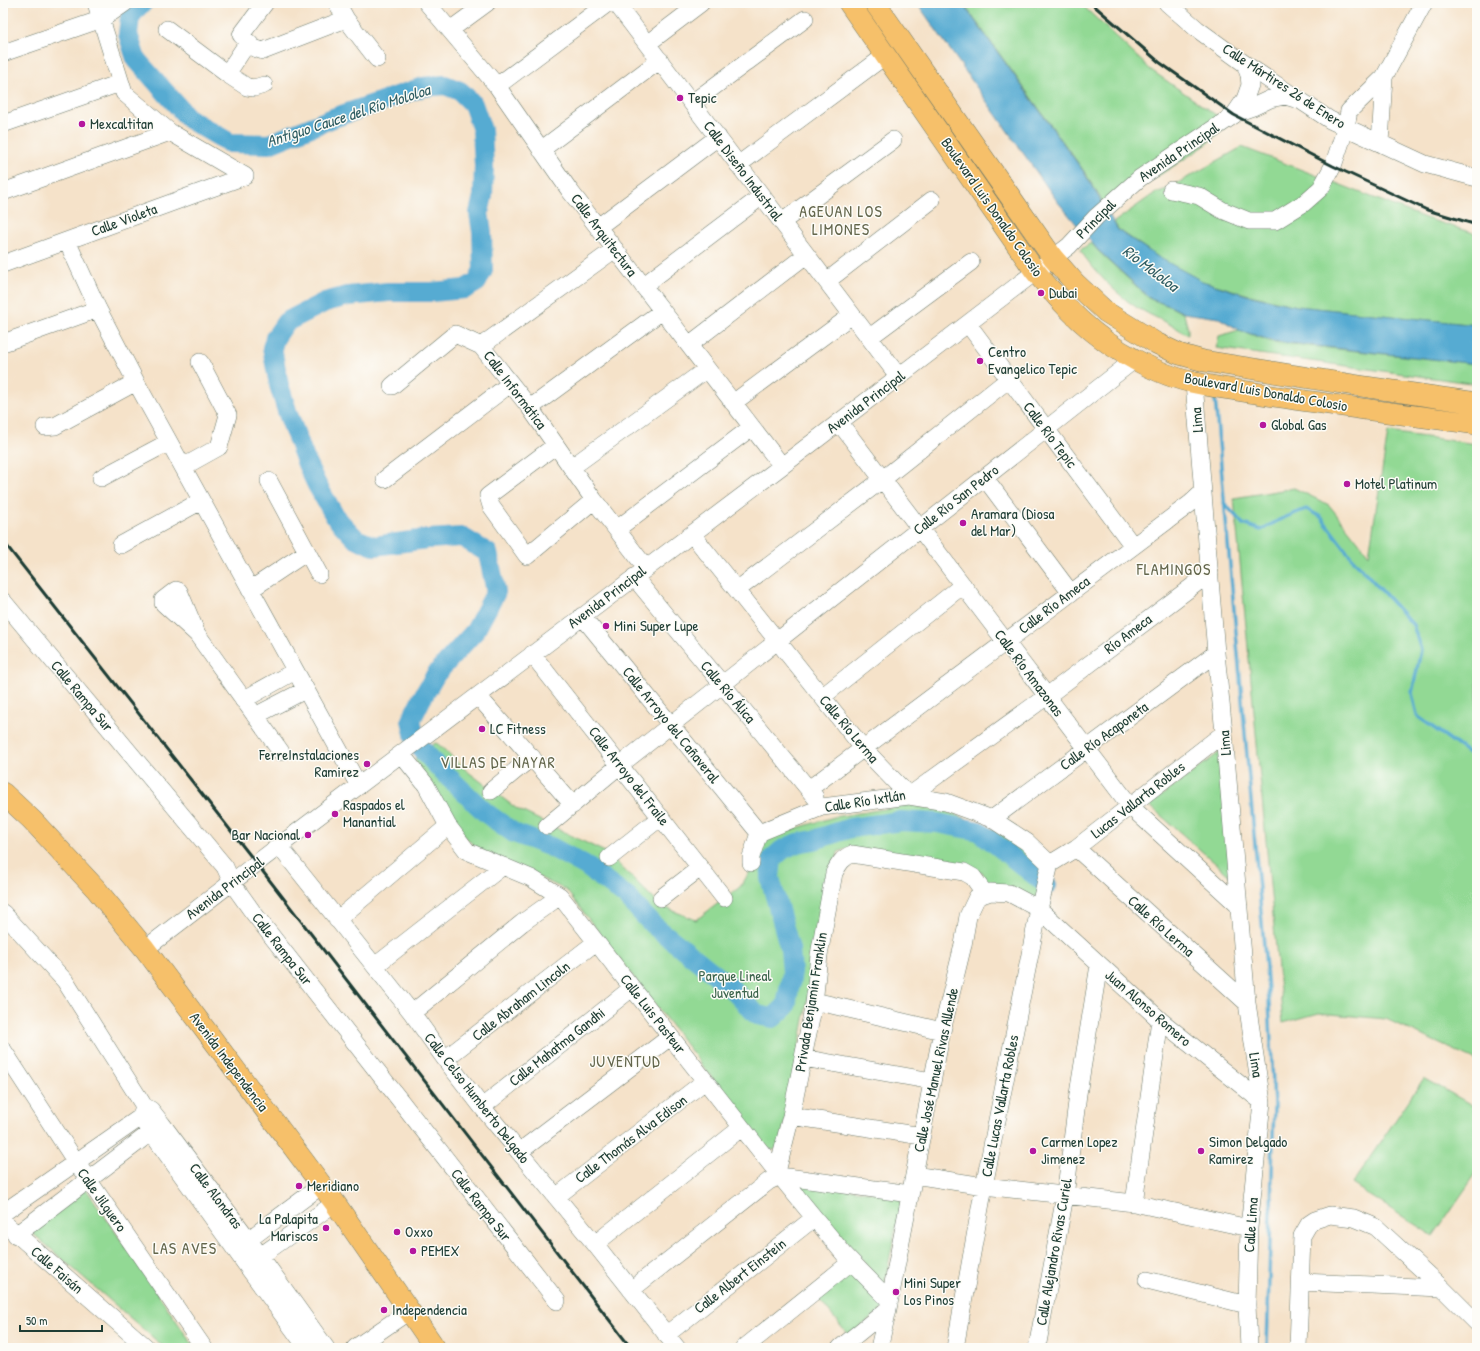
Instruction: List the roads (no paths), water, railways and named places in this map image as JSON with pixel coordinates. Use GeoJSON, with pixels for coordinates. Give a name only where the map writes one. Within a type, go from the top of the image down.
{"type":"FeatureCollection","features":[{"type":"Feature","properties":{"kind":"main road","name":"Boulevard Luis Donaldo Colosio"},"geometry":{"type":"LineString","coordinates":[[849,3],[1035,271],[1054,294],[1089,329],[1114,348],[1134,360],[1166,373],[1208,385],[1298,400],[1477,424]]}},
{"type":"Feature","properties":{"kind":"main road","name":"Boulevard Luis Donaldo Colosio"},"geometry":{"type":"LineString","coordinates":[[874,3],[1065,249],[1075,282],[1106,312],[1156,343],[1179,354],[1210,362],[1477,403]]}},
{"type":"Feature","properties":{"kind":"main road","name":"Avenida Independencia"},"geometry":{"type":"LineString","coordinates":[[3,792],[32,820],[96,888],[145,949],[322,1185],[435,1348]]}},
{"type":"Feature","properties":{"kind":"street"},"geometry":{"type":"LineString","coordinates":[[3,53],[99,11],[125,3]]}},
{"type":"Feature","properties":{"kind":"street"},"geometry":{"type":"LineString","coordinates":[[265,3],[241,35],[254,48],[263,51],[346,19]]}},
{"type":"Feature","properties":{"kind":"street"},"geometry":{"type":"LineString","coordinates":[[337,3],[346,19],[377,59]]}},
{"type":"Feature","properties":{"kind":"street","name":"Calle Arquitectura"},"geometry":{"type":"LineString","coordinates":[[427,3],[497,86],[598,227],[782,466]]}},
{"type":"Feature","properties":{"kind":"street"},"geometry":{"type":"LineString","coordinates":[[450,30],[487,3]]}},
{"type":"Feature","properties":{"kind":"street"},"geometry":{"type":"LineString","coordinates":[[497,86],[608,3]]}},
{"type":"Feature","properties":{"kind":"street","name":"Calle Diseño Industrial"},"geometry":{"type":"LineString","coordinates":[[616,3],[899,377]]}},
{"type":"Feature","properties":{"kind":"street"},"geometry":{"type":"LineString","coordinates":[[647,44],[701,3]]}},
{"type":"Feature","properties":{"kind":"street","name":"Calle Mártires 26 de Enero"},"geometry":{"type":"LineString","coordinates":[[1167,3],[1197,28],[1245,64],[1330,120],[1425,164],[1477,178]]}},
{"type":"Feature","properties":{"kind":"street"},"geometry":{"type":"LineString","coordinates":[[1171,190],[1199,196],[1222,210],[1249,221],[1275,221],[1304,203],[1321,188],[1333,166],[1346,127],[1349,111],[1384,77],[1424,3]]}},
{"type":"Feature","properties":{"kind":"street"},"geometry":{"type":"LineString","coordinates":[[3,192],[170,132],[124,93],[99,11]]}},
{"type":"Feature","properties":{"kind":"street"},"geometry":{"type":"LineString","coordinates":[[692,103],[805,19]]}},
{"type":"Feature","properties":{"kind":"street"},"geometry":{"type":"LineString","coordinates":[[167,29],[227,74],[247,87],[254,88],[264,85]]}},
{"type":"Feature","properties":{"kind":"street"},"geometry":{"type":"LineString","coordinates":[[227,74],[248,42]]}},
{"type":"Feature","properties":{"kind":"street"},"geometry":{"type":"LineString","coordinates":[[738,165],[886,55]]}},
{"type":"Feature","properties":{"kind":"street"},"geometry":{"type":"LineString","coordinates":[[542,150],[660,60]]}},
{"type":"Feature","properties":{"kind":"street","name":"Avenida Principal"},"geometry":{"type":"LineString","coordinates":[[1236,113],[1250,85],[1249,75],[1245,64]]}},
{"type":"Feature","properties":{"kind":"street"},"geometry":{"type":"LineString","coordinates":[[1380,143],[1384,77]]}},
{"type":"Feature","properties":{"kind":"street"},"geometry":{"type":"LineString","coordinates":[[3,124],[120,83]]}},
{"type":"Feature","properties":{"kind":"street","name":"Avenida Principal"},"geometry":{"type":"LineString","coordinates":[[1124,193],[1140,178],[1236,113],[1270,99],[1285,96],[1306,103]]}},
{"type":"Feature","properties":{"kind":"street","name":"Calle Violeta"},"geometry":{"type":"LineString","coordinates":[[3,264],[244,176],[170,132]]}},
{"type":"Feature","properties":{"kind":"street"},"geometry":{"type":"LineString","coordinates":[[598,227],[718,137]]}},
{"type":"Feature","properties":{"kind":"street"},"geometry":{"type":"LineString","coordinates":[[782,222],[893,140]]}},
{"type":"Feature","properties":{"kind":"street","name":"Principal"},"geometry":{"type":"LineString","coordinates":[[1065,249],[1096,217],[1124,193]]}},
{"type":"Feature","properties":{"kind":"street"},"geometry":{"type":"LineString","coordinates":[[643,286],[762,196]]}},
{"type":"Feature","properties":{"kind":"street"},"geometry":{"type":"LineString","coordinates":[[826,281],[932,200]]}},
{"type":"Feature","properties":{"kind":"street"},"geometry":{"type":"LineString","coordinates":[[67,240],[98,309],[136,382],[359,786]]}},
{"type":"Feature","properties":{"kind":"street","name":"Calle Informática"},"geometry":{"type":"LineString","coordinates":[[615,249],[481,346],[530,408],[616,529],[640,573]]}},
{"type":"Feature","properties":{"kind":"street","name":"Avenida Principal"},"geometry":{"type":"LineString","coordinates":[[145,949],[582,616],[840,422],[1065,249]]}},
{"type":"Feature","properties":{"kind":"street"},"geometry":{"type":"LineString","coordinates":[[689,345],[806,255]]}},
{"type":"Feature","properties":{"kind":"street"},"geometry":{"type":"LineString","coordinates":[[870,337],[971,262]]}},
{"type":"Feature","properties":{"kind":"street"},"geometry":{"type":"LineString","coordinates":[[3,343],[98,309]]}},
{"type":"Feature","properties":{"kind":"street"},"geometry":{"type":"LineString","coordinates":[[530,408],[662,310]]}},
{"type":"Feature","properties":{"kind":"street"},"geometry":{"type":"LineString","coordinates":[[733,403],[852,315]]}},
{"type":"Feature","properties":{"kind":"street","name":"Calle Río Tepic"},"geometry":{"type":"LineString","coordinates":[[968,324],[1133,546]]}},
{"type":"Feature","properties":{"kind":"street"},"geometry":{"type":"LineString","coordinates":[[392,386],[455,334],[481,346]]}},
{"type":"Feature","properties":{"kind":"street","name":"Calle Río San Pedro"},"geometry":{"type":"LineString","coordinates":[[547,826],[620,765],[722,684],[1134,360]]}},
{"type":"Feature","properties":{"kind":"street"},"geometry":{"type":"LineString","coordinates":[[183,467],[219,447],[228,415],[200,362]]}},
{"type":"Feature","properties":{"kind":"street"},"geometry":{"type":"LineString","coordinates":[[572,467],[707,369]]}},
{"type":"Feature","properties":{"kind":"street"},"geometry":{"type":"LineString","coordinates":[[737,590],[883,479],[1009,379]]}},
{"type":"Feature","properties":{"kind":"street"},"geometry":{"type":"LineString","coordinates":[[45,427],[55,426],[136,382]]}},
{"type":"Feature","properties":{"kind":"street"},"geometry":{"type":"LineString","coordinates":[[385,479],[510,384]]}},
{"type":"Feature","properties":{"kind":"street","name":"Lima"},"geometry":{"type":"LineString","coordinates":[[1208,385],[1203,492],[1247,1003],[1262,1102]]}},
{"type":"Feature","properties":{"kind":"street","name":"Calle Río Amazonas"},"geometry":{"type":"LineString","coordinates":[[840,422],[1131,807],[1239,906]]}},
{"type":"Feature","properties":{"kind":"street"},"geometry":{"type":"LineString","coordinates":[[616,529],[752,427]]}},
{"type":"Feature","properties":{"kind":"street"},"geometry":{"type":"LineString","coordinates":[[101,478],[169,442]]}},
{"type":"Feature","properties":{"kind":"street"},"geometry":{"type":"LineString","coordinates":[[556,445],[488,496],[490,506],[527,556],[594,500]]}},
{"type":"Feature","properties":{"kind":"street"},"geometry":{"type":"LineString","coordinates":[[985,478],[1070,592]]}},
{"type":"Feature","properties":{"kind":"street"},"geometry":{"type":"LineString","coordinates":[[269,481],[319,574]]}},
{"type":"Feature","properties":{"kind":"street","name":"Calle Río Ameca"},"geometry":{"type":"LineString","coordinates":[[808,788],[1191,503],[1203,492]]}},
{"type":"Feature","properties":{"kind":"street"},"geometry":{"type":"LineString","coordinates":[[121,545],[201,500]]}},
{"type":"Feature","properties":{"kind":"street","name":"Calle Río Lerma"},"geometry":{"type":"LineString","coordinates":[[692,534],[863,748],[909,796]]}},
{"type":"Feature","properties":{"kind":"street"},"geometry":{"type":"LineString","coordinates":[[250,590],[307,552]]}},
{"type":"Feature","properties":{"kind":"street","name":"Calle Río Álica"},"geometry":{"type":"LineString","coordinates":[[640,573],[722,684],[822,807]]}},
{"type":"Feature","properties":{"kind":"street","name":"Río Ameca"},"geometry":{"type":"LineString","coordinates":[[1047,696],[1210,573]]}},
{"type":"Feature","properties":{"kind":"street"},"geometry":{"type":"LineString","coordinates":[[822,696],[963,585]]}},
{"type":"Feature","properties":{"kind":"street","name":"Calle Rampa Sur"},"geometry":{"type":"LineString","coordinates":[[3,601],[225,867],[232,883],[257,917],[558,1302]]}},
{"type":"Feature","properties":{"kind":"street","name":"Calle Arroyo del Cañaveral"},"geometry":{"type":"LineString","coordinates":[[582,616],[760,833]]}},
{"type":"Feature","properties":{"kind":"street"},"geometry":{"type":"LineString","coordinates":[[197,634],[281,752]]}},
{"type":"Feature","properties":{"kind":"street","name":"Calle Río Acaponeta"},"geometry":{"type":"LineString","coordinates":[[992,819],[1216,653]]}},
{"type":"Feature","properties":{"kind":"street","name":"Calle Arroyo del Fraile"},"geometry":{"type":"LineString","coordinates":[[532,654],[724,898]]}},
{"type":"Feature","properties":{"kind":"street"},"geometry":{"type":"LineString","coordinates":[[243,700],[295,671]]}},
{"type":"Feature","properties":{"kind":"street"},"geometry":{"type":"LineString","coordinates":[[255,716],[305,690]]}},
{"type":"Feature","properties":{"kind":"street"},"geometry":{"type":"LineString","coordinates":[[478,696],[573,805]]}},
{"type":"Feature","properties":{"kind":"street","name":"Calle Río Ixtlán"},"geometry":{"type":"LineString","coordinates":[[760,833],[822,807],[909,796],[1047,696]]}},
{"type":"Feature","properties":{"kind":"street","name":"Lucas Vallarta Robles"},"geometry":{"type":"LineString","coordinates":[[1050,864],[1076,848],[1131,807],[1224,733]]}},
{"type":"Feature","properties":{"kind":"street"},"geometry":{"type":"LineString","coordinates":[[403,752],[426,785],[448,826],[467,851],[483,882]]}},
{"type":"Feature","properties":{"kind":"street"},"geometry":{"type":"LineString","coordinates":[[491,791],[532,757]]}},
{"type":"Feature","properties":{"kind":"street"},"geometry":{"type":"LineString","coordinates":[[909,796],[946,802],[992,819],[1027,842],[1050,864]]}},
{"type":"Feature","properties":{"kind":"street"},"geometry":{"type":"LineString","coordinates":[[609,858],[661,817]]}},
{"type":"Feature","properties":{"kind":"street"},"geometry":{"type":"LineString","coordinates":[[337,920],[448,826]]}},
{"type":"Feature","properties":{"kind":"street"},"geometry":{"type":"LineString","coordinates":[[751,864],[751,857],[760,833]]}},
{"type":"Feature","properties":{"kind":"street","name":"Calle Celso Humberto Delgado"},"geometry":{"type":"LineString","coordinates":[[279,846],[412,1013],[482,1107],[595,1244],[677,1348]]}},
{"type":"Feature","properties":{"kind":"street","name":"Calle Río Lerma"},"geometry":{"type":"LineString","coordinates":[[1076,848],[1247,1003]]}},
{"type":"Feature","properties":{"kind":"street","name":"Calle Luis Pasteur"},"geometry":{"type":"LineString","coordinates":[[467,851],[531,878],[560,896],[778,1174],[889,1305]]}},
{"type":"Feature","properties":{"kind":"street","name":"Privada Benjamín Franklin"},"geometry":{"type":"LineString","coordinates":[[778,1174],[814,1004],[819,955],[834,873],[844,858],[852,854],[964,872],[973,877],[985,894]]}},
{"type":"Feature","properties":{"kind":"street","name":"Calle Lucas Vallarta Robles"},"geometry":{"type":"LineString","coordinates":[[955,1348],[984,1186],[1038,909],[1050,864]]}},
{"type":"Feature","properties":{"kind":"street"},"geometry":{"type":"LineString","coordinates":[[374,966],[503,866]]}},
{"type":"Feature","properties":{"kind":"street"},"geometry":{"type":"LineString","coordinates":[[661,898],[700,868]]}},
{"type":"Feature","properties":{"kind":"street"},"geometry":{"type":"LineString","coordinates":[[985,894],[990,892],[1009,893],[1038,909]]}},
{"type":"Feature","properties":{"kind":"street","name":"Calle José Manuel Rivas Allende"},"geometry":{"type":"LineString","coordinates":[[879,1348],[889,1305],[942,1031],[963,945],[968,916],[977,897],[985,894]]}},
{"type":"Feature","properties":{"kind":"street"},"geometry":{"type":"LineString","coordinates":[[412,1013],[522,923],[560,896]]}},
{"type":"Feature","properties":{"kind":"street","name":"Juan Alonso Romero"},"geometry":{"type":"LineString","coordinates":[[1038,909],[1160,1020],[1262,1102]]}},
{"type":"Feature","properties":{"kind":"street","name":"Calle Alondras"},"geometry":{"type":"LineString","coordinates":[[3,913],[65,981],[145,1111],[235,1250],[307,1348]]}},
{"type":"Feature","properties":{"kind":"street","name":"Calle Abraham Lincoln"},"geometry":{"type":"LineString","coordinates":[[445,1059],[596,942]]}},
{"type":"Feature","properties":{"kind":"street","name":"Calle Alejandro Rivas Curiel"},"geometry":{"type":"LineString","coordinates":[[1037,1348],[1065,1196],[1078,1094],[1099,965]]}},
{"type":"Feature","properties":{"kind":"street","name":"Calle Mahatma Gandhi"},"geometry":{"type":"LineString","coordinates":[[482,1107],[632,988]]}},
{"type":"Feature","properties":{"kind":"street"},"geometry":{"type":"LineString","coordinates":[[814,1004],[823,1003],[942,1031]]}},
{"type":"Feature","properties":{"kind":"street"},"geometry":{"type":"LineString","coordinates":[[1134,1203],[1160,1020]]}},
{"type":"Feature","properties":{"kind":"street"},"geometry":{"type":"LineString","coordinates":[[519,1152],[670,1037]]}},
{"type":"Feature","properties":{"kind":"street","name":"Calle Jilguero"},"geometry":{"type":"LineString","coordinates":[[3,1050],[88,1180],[204,1348]]}},
{"type":"Feature","properties":{"kind":"street"},"geometry":{"type":"LineString","coordinates":[[803,1058],[932,1081]]}},
{"type":"Feature","properties":{"kind":"street","name":"Calle Thomás Alva Edison"},"geometry":{"type":"LineString","coordinates":[[556,1197],[706,1081]]}},
{"type":"Feature","properties":{"kind":"street","name":"Calle Lima"},"geometry":{"type":"LineString","coordinates":[[1249,1348],[1247,1306],[1249,1228],[1262,1102]]}},
{"type":"Feature","properties":{"kind":"street"},"geometry":{"type":"LineString","coordinates":[[3,1213],[145,1111]]}},
{"type":"Feature","properties":{"kind":"street"},"geometry":{"type":"LineString","coordinates":[[791,1116],[922,1136]]}},
{"type":"Feature","properties":{"kind":"street"},"geometry":{"type":"LineString","coordinates":[[16,1235],[157,1128]]}},
{"type":"Feature","properties":{"kind":"street","name":"Calle Alondras"},"geometry":{"type":"LineString","coordinates":[[157,1128],[248,1239],[326,1348]]}},
{"type":"Feature","properties":{"kind":"street"},"geometry":{"type":"LineString","coordinates":[[595,1244],[741,1128]]}},
{"type":"Feature","properties":{"kind":"street"},"geometry":{"type":"LineString","coordinates":[[631,1290],[778,1174],[910,1194]]}},
{"type":"Feature","properties":{"kind":"street"},"geometry":{"type":"LineString","coordinates":[[914,1176],[1065,1196],[1134,1203],[1249,1228]]}},
{"type":"Feature","properties":{"kind":"street"},"geometry":{"type":"LineString","coordinates":[[235,1250],[322,1185]]}},
{"type":"Feature","properties":{"kind":"street"},"geometry":{"type":"LineString","coordinates":[[247,1266],[335,1203]]}},
{"type":"Feature","properties":{"kind":"street"},"geometry":{"type":"LineString","coordinates":[[1298,1348],[1302,1236],[1309,1224],[1315,1220],[1330,1215],[1354,1218],[1376,1227],[1442,1288],[1477,1323]]}},
{"type":"Feature","properties":{"kind":"street","name":"Calle Albert Einstein"},"geometry":{"type":"LineString","coordinates":[[666,1335],[814,1218]]}},
{"type":"Feature","properties":{"kind":"street","name":"Calle Faisán"},"geometry":{"type":"LineString","coordinates":[[3,1222],[16,1235],[147,1348]]}},
{"type":"Feature","properties":{"kind":"street"},"geometry":{"type":"LineString","coordinates":[[744,1348],[851,1262]]}},
{"type":"Feature","properties":{"kind":"street"},"geometry":{"type":"LineString","coordinates":[[1147,1280],[1247,1306]]}},
{"type":"Feature","properties":{"kind":"street"},"geometry":{"type":"LineString","coordinates":[[1301,1282],[1442,1288]]}},
{"type":"Feature","properties":{"kind":"street"},"geometry":{"type":"LineString","coordinates":[[840,1348],[889,1305]]}},
{"type":"Feature","properties":{"kind":"street"},"geometry":{"type":"LineString","coordinates":[[355,1348],[409,1311]]}},
{"type":"Feature","properties":{"kind":"water","name":"Río Mololoa"},"geometry":{"type":"Polygon","coordinates":[[[917,3],[962,3],[1083,171],[1118,230],[1158,257],[1202,281],[1246,295],[1297,306],[1477,325],[1477,364],[1273,341],[1239,330],[1219,318],[1184,313],[1151,299],[1098,250],[1057,201],[917,3]]]}},
{"type":"Feature","properties":{"kind":"waterway","name":"Antiguo Cauce del Río Mololoa"},"geometry":{"type":"LineString","coordinates":[[143,3],[130,17],[128,34],[136,59],[189,119],[230,143],[269,144],[333,118],[423,87],[445,85],[460,91],[473,104],[482,130],[484,166],[483,196],[479,213],[482,232],[483,270],[477,282],[465,289],[432,292],[388,292],[348,296],[325,302],[286,322],[275,338],[272,348],[279,385],[288,414],[307,464],[336,518],[356,539],[374,546],[427,539],[462,537],[488,553],[496,592],[475,631],[436,674],[411,720],[416,743],[443,772],[486,813],[514,833],[551,847],[586,866],[626,896],[652,924],[727,984],[757,1015],[773,1018],[786,1006],[792,973],[790,949],[770,878],[772,859],[782,850],[797,843],[814,840],[850,828],[901,821],[937,823],[979,831],[1047,885]]}},
{"type":"Feature","properties":{"kind":"waterway"},"geometry":{"type":"LineString","coordinates":[[1215,398],[1269,1001],[1274,1105],[1267,1348]]}},
{"type":"Feature","properties":{"kind":"waterway"},"geometry":{"type":"LineString","coordinates":[[1224,503],[1243,524],[1261,530],[1281,519],[1306,509],[1321,517],[1351,557],[1413,625],[1421,650],[1412,693],[1417,716],[1477,759]]}},
{"type":"Feature","properties":{"kind":"railway"},"geometry":{"type":"LineString","coordinates":[[1091,3],[1159,62],[1234,115],[1333,166],[1427,210],[1477,225]]}},
{"type":"Feature","properties":{"kind":"railway"},"geometry":{"type":"LineString","coordinates":[[3,541],[257,864],[631,1348]]}},
{"type":"Feature","properties":{"kind":"place","name":"Tepic"},"geometry":{"type":"Point","coordinates":[680,98]}},
{"type":"Feature","properties":{"kind":"place","name":"Mexcaltitan"},"geometry":{"type":"Point","coordinates":[82,124]}},
{"type":"Feature","properties":{"kind":"place","name":"Dubai"},"geometry":{"type":"Point","coordinates":[1041,293]}},
{"type":"Feature","properties":{"kind":"place","name":"Centro Evangelico Tepic"},"geometry":{"type":"Point","coordinates":[980,361]}},
{"type":"Feature","properties":{"kind":"place","name":"Global Gas"},"geometry":{"type":"Point","coordinates":[1263,425]}},
{"type":"Feature","properties":{"kind":"place","name":"Motel Platinum"},"geometry":{"type":"Point","coordinates":[1347,484]}},
{"type":"Feature","properties":{"kind":"place","name":"Aramara (Diosa del Mar)"},"geometry":{"type":"Point","coordinates":[963,523]}},
{"type":"Feature","properties":{"kind":"place","name":"Mini Super Lupe"},"geometry":{"type":"Point","coordinates":[606,626]}},
{"type":"Feature","properties":{"kind":"place","name":"LC Fitness"},"geometry":{"type":"Point","coordinates":[482,729]}},
{"type":"Feature","properties":{"kind":"place","name":"FerreInstalaciones Ramirez"},"geometry":{"type":"Point","coordinates":[367,764]}},
{"type":"Feature","properties":{"kind":"place","name":"Raspados el Manantial"},"geometry":{"type":"Point","coordinates":[335,814]}},
{"type":"Feature","properties":{"kind":"place","name":"Bar Nacional"},"geometry":{"type":"Point","coordinates":[308,835]}},
{"type":"Feature","properties":{"kind":"place","name":"Carmen Lopez Jimenez"},"geometry":{"type":"Point","coordinates":[1033,1151]}},
{"type":"Feature","properties":{"kind":"place","name":"Simon Delgado Ramirez"},"geometry":{"type":"Point","coordinates":[1201,1151]}},
{"type":"Feature","properties":{"kind":"place","name":"Meridiano"},"geometry":{"type":"Point","coordinates":[299,1186]}},
{"type":"Feature","properties":{"kind":"place","name":"La Palapita Mariscos"},"geometry":{"type":"Point","coordinates":[326,1228]}},
{"type":"Feature","properties":{"kind":"place","name":"Oxxo"},"geometry":{"type":"Point","coordinates":[397,1232]}},
{"type":"Feature","properties":{"kind":"place","name":"PEMEX"},"geometry":{"type":"Point","coordinates":[413,1251]}},
{"type":"Feature","properties":{"kind":"place","name":"Mini Super Los Pinos"},"geometry":{"type":"Point","coordinates":[896,1292]}},
{"type":"Feature","properties":{"kind":"place","name":"Independencia"},"geometry":{"type":"Point","coordinates":[384,1310]}},
{"type":"Feature","properties":{"kind":"district","name":"AGEUAN LOS LIMONES"},"geometry":{"type":"Point","coordinates":[841,220]}},
{"type":"Feature","properties":{"kind":"district","name":"FLAMINGOS"},"geometry":{"type":"Point","coordinates":[1174,569]}},
{"type":"Feature","properties":{"kind":"district","name":"VILLAS DE NAYAR"},"geometry":{"type":"Point","coordinates":[498,762]}},
{"type":"Feature","properties":{"kind":"district","name":"JUVENTUD"},"geometry":{"type":"Point","coordinates":[625,1061]}},
{"type":"Feature","properties":{"kind":"district","name":"LAS AVES"},"geometry":{"type":"Point","coordinates":[185,1248]}},
{"type":"Feature","properties":{"kind":"park label","name":"Parque Lineal Juventud"},"geometry":{"type":"Point","coordinates":[735,984]}}]}
